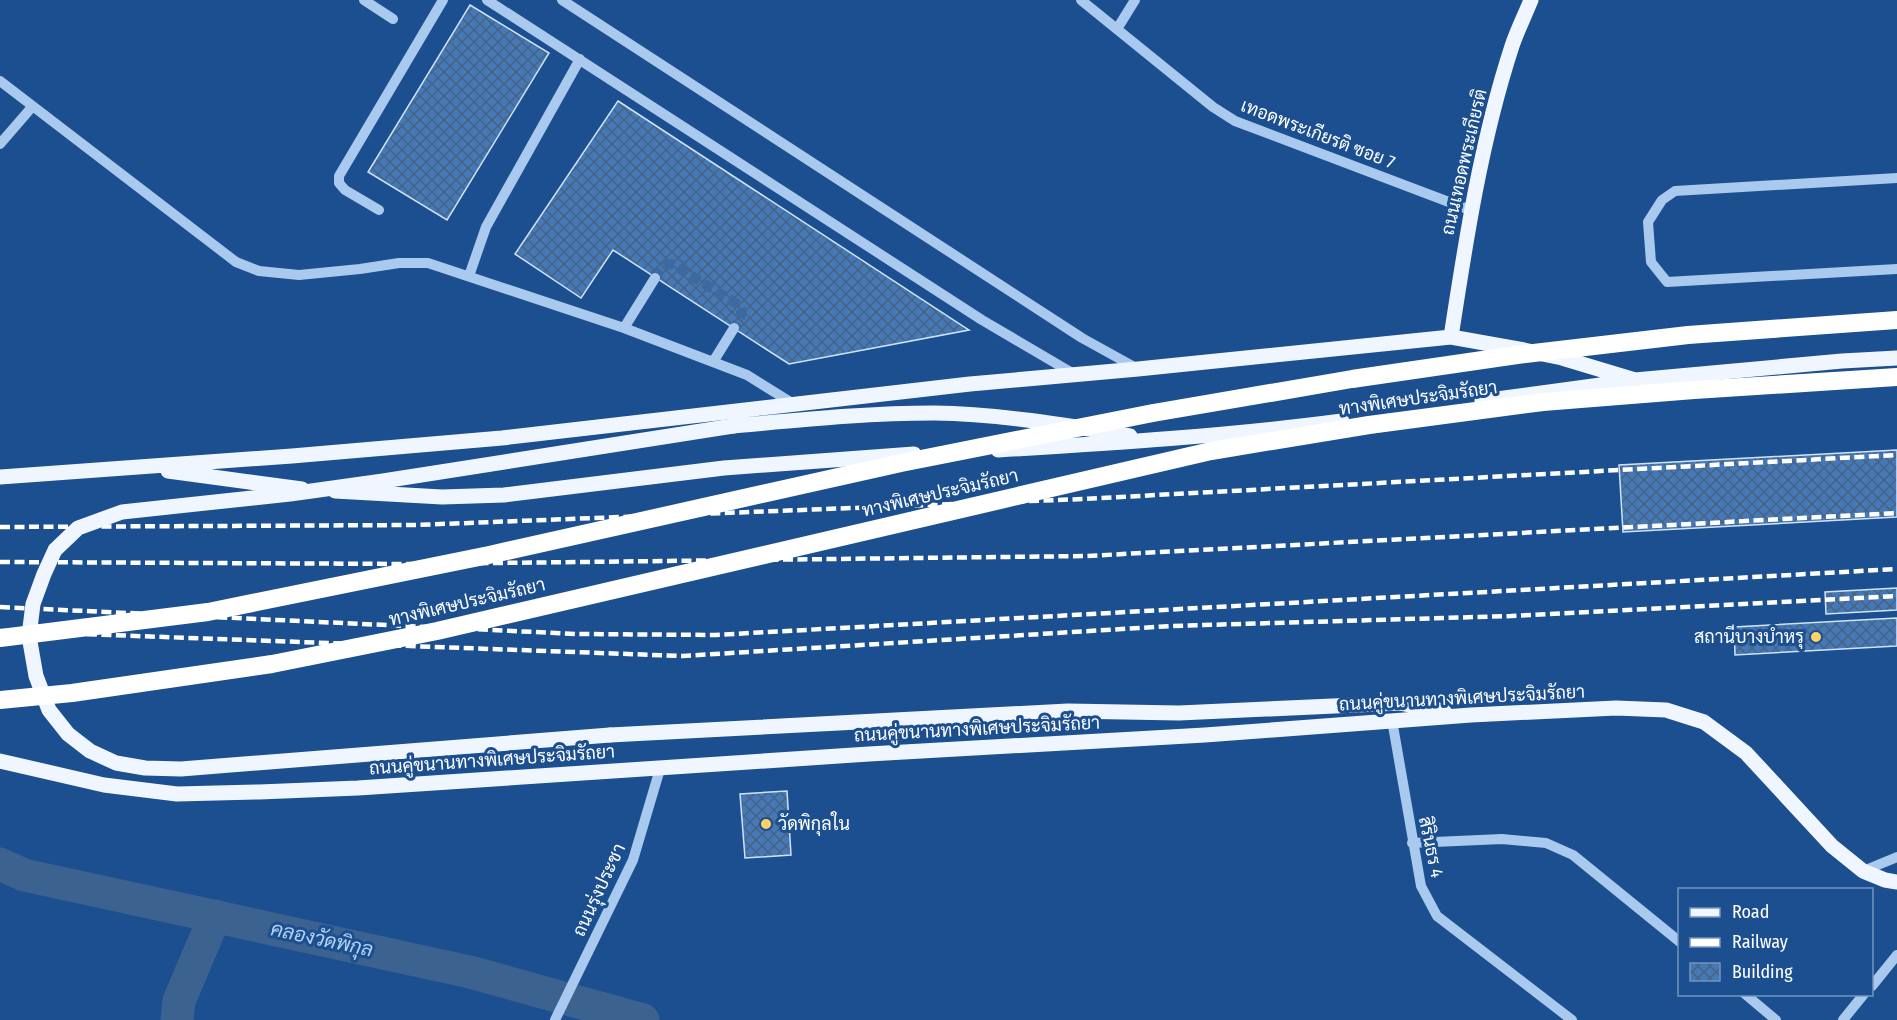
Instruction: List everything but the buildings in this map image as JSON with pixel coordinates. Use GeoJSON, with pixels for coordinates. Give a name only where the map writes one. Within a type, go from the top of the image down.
{"type":"FeatureCollection","features":[{"type":"Feature","properties":{"kind":"highway","name":"ทางพิเศษประจิมรัถยา"},"geometry":{"type":"LineString","coordinates":[[0,638],[208,612],[489,555],[901,462],[1153,413],[1352,378],[1517,355],[1688,335],[1897,320]]}},
{"type":"Feature","properties":{"kind":"highway","name":"ทางพิเศษประจิมรัถยา"},"geometry":{"type":"LineString","coordinates":[[0,700],[72,693],[272,664],[437,631],[1211,451],[1369,425],[1543,402],[1897,377]]}},
{"type":"Feature","properties":{"kind":"main road","name":"ถนนเทอดพระเกียรติ"},"geometry":{"type":"LineString","coordinates":[[1451,336],[1470,210],[1493,111],[1512,45],[1531,0]]}},
{"type":"Feature","properties":{"kind":"main road"},"geometry":{"type":"LineString","coordinates":[[0,477],[502,438],[792,403],[1451,336],[1562,358],[1635,380]]}},
{"type":"Feature","properties":{"kind":"main road"},"geometry":{"type":"LineString","coordinates":[[138,467],[286,488],[442,497],[504,495],[724,468],[829,459],[1158,440],[1288,428],[1635,380],[1897,358]]}},
{"type":"Feature","properties":{"kind":"main road"},"geometry":{"type":"LineString","coordinates":[[970,384],[733,426],[371,482],[290,494],[122,512],[78,528],[55,550],[33,604],[29,636],[36,676],[49,710],[68,734],[90,751],[116,763],[145,768],[192,768],[610,735],[1068,711],[1179,713],[1400,703],[1471,715]]}},
{"type":"Feature","properties":{"kind":"main road"},"geometry":{"type":"LineString","coordinates":[[733,426],[879,414],[937,413],[1057,424],[1158,440]]}},
{"type":"Feature","properties":{"kind":"main road","name":"ถนนคู่ขนานทางพิเศษประจิมรัถยา"},"geometry":{"type":"LineString","coordinates":[[0,761],[35,767],[104,785],[177,794],[347,789],[869,754],[1205,735],[1471,715],[1616,708],[1666,710],[1704,723],[1746,753],[1832,846],[1863,871],[1897,882]]}},
{"type":"Feature","properties":{"kind":"street"},"geometry":{"type":"LineString","coordinates":[[364,0],[393,19]]}},
{"type":"Feature","properties":{"kind":"street"},"geometry":{"type":"LineString","coordinates":[[379,210],[345,190],[339,183],[339,177],[443,0]]}},
{"type":"Feature","properties":{"kind":"street"},"geometry":{"type":"LineString","coordinates":[[487,0],[982,320],[1075,375]]}},
{"type":"Feature","properties":{"kind":"street"},"geometry":{"type":"LineString","coordinates":[[562,0],[1082,338],[1138,369]]}},
{"type":"Feature","properties":{"kind":"street","name":"เทอดพระเกียรติ ซอย 7"},"geometry":{"type":"LineString","coordinates":[[1081,0],[1213,107],[1235,121],[1470,210]]}},
{"type":"Feature","properties":{"kind":"street"},"geometry":{"type":"LineString","coordinates":[[1117,29],[1135,0]]}},
{"type":"Feature","properties":{"kind":"street"},"geometry":{"type":"LineString","coordinates":[[469,276],[486,227],[580,59]]}},
{"type":"Feature","properties":{"kind":"street"},"geometry":{"type":"LineString","coordinates":[[0,81],[236,262],[260,271],[299,275],[360,270],[399,263],[428,263],[624,328],[747,375],[792,403]]}},
{"type":"Feature","properties":{"kind":"street"},"geometry":{"type":"LineString","coordinates":[[0,144],[32,107]]}},
{"type":"Feature","properties":{"kind":"street"},"geometry":{"type":"LineString","coordinates":[[1897,178],[1675,191],[1662,200],[1648,222],[1651,262],[1667,282],[1897,269]]}},
{"type":"Feature","properties":{"kind":"street"},"geometry":{"type":"LineString","coordinates":[[624,328],[655,278]]}},
{"type":"Feature","properties":{"kind":"street"},"geometry":{"type":"LineString","coordinates":[[713,362],[734,328]]}},
{"type":"Feature","properties":{"kind":"street","name":"สิรินธร 4"},"geometry":{"type":"LineString","coordinates":[[1392,720],[1421,886],[1437,916],[1572,1020]]}},
{"type":"Feature","properties":{"kind":"street","name":"ถนนรุ่งประชา"},"geometry":{"type":"LineString","coordinates":[[555,1020],[633,860],[660,769]]}},
{"type":"Feature","properties":{"kind":"street"},"geometry":{"type":"LineString","coordinates":[[1412,843],[1502,839],[1546,843],[1572,855],[1678,940]]}},
{"type":"Feature","properties":{"kind":"street"},"geometry":{"type":"LineString","coordinates":[[1863,871],[1897,857]]}},
{"type":"Feature","properties":{"kind":"street"},"geometry":{"type":"LineString","coordinates":[[1873,985],[1897,955]]}},
{"type":"Feature","properties":{"kind":"street"},"geometry":{"type":"LineString","coordinates":[[1747,996],[1776,1020]]}},
{"type":"Feature","properties":{"kind":"street"},"geometry":{"type":"LineString","coordinates":[[1843,1020],[1862,996]]}},
{"type":"Feature","properties":{"kind":"waterway","name":"คลองวัดพิกุล"},"geometry":{"type":"LineString","coordinates":[[0,864],[24,875],[470,972],[643,1020]]}},
{"type":"Feature","properties":{"kind":"waterway"},"geometry":{"type":"LineString","coordinates":[[177,1020],[179,1001],[215,916]]}},
{"type":"Feature","properties":{"kind":"tunnel"},"geometry":{"type":"LineString","coordinates":[[655,278],[665,266],[671,264],[737,304],[741,313],[734,328]]}},
{"type":"Feature","properties":{"kind":"railway"},"geometry":{"type":"LineString","coordinates":[[0,527],[416,525],[1083,499],[1897,455]]}},
{"type":"Feature","properties":{"kind":"railway"},"geometry":{"type":"LineString","coordinates":[[0,562],[411,564],[1086,556],[1897,513]]}},
{"type":"Feature","properties":{"kind":"railway"},"geometry":{"type":"LineString","coordinates":[[0,607],[577,634],[715,635],[1897,569]]}},
{"type":"Feature","properties":{"kind":"railway"},"geometry":{"type":"LineString","coordinates":[[0,631],[682,656],[1171,626],[1511,616],[1897,596]]}},
{"type":"Feature","properties":{"kind":"place","name":"สถานีบางบำหรุ"},"geometry":{"type":"Point","coordinates":[1816,637]}},
{"type":"Feature","properties":{"kind":"place","name":"วัดพิกุลใน"},"geometry":{"type":"Point","coordinates":[766,824]}}]}
